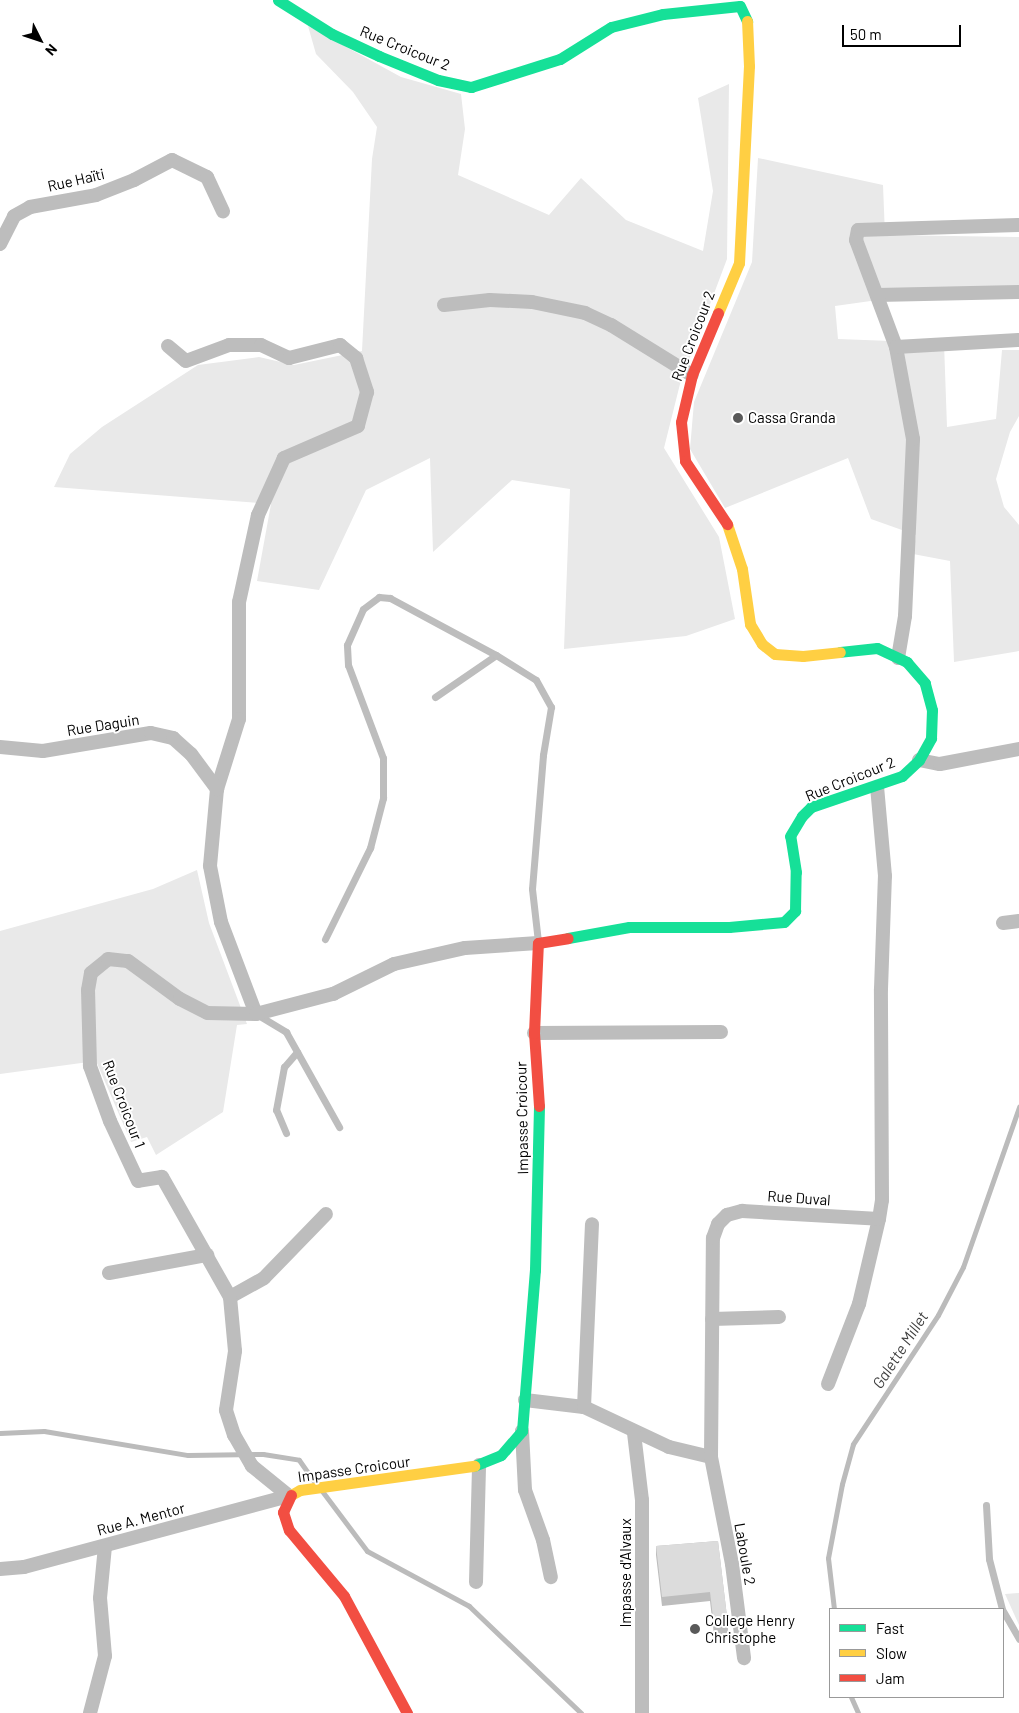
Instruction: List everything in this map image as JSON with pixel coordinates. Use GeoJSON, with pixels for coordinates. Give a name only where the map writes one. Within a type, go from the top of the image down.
{"type":"FeatureCollection","features":[{"type":"Feature","properties":{"kind":"street","name":"Rue Croicour 2"},"geometry":{"type":"LineString","coordinates":[[278,0],[332,34],[379,56],[438,80],[471,87],[560,59],[611,27],[663,14],[744,2],[747,21],[749,66],[739,263],[692,375],[681,422],[685,461],[729,528],[742,570],[750,624],[762,644],[775,654],[803,656],[877,648],[907,662],[925,683],[932,710],[931,738],[919,760],[902,776],[877,787],[860,789],[811,807],[802,816],[790,836],[796,872],[795,911],[784,922],[729,927],[629,927],[538,943]]}},
{"type":"Feature","properties":{"kind":"street","name":"Rue Haïti"},"geometry":{"type":"LineString","coordinates":[[0,244],[14,216],[30,207],[96,195],[134,180],[172,160],[208,178],[223,212]]}},
{"type":"Feature","properties":{"kind":"street"},"geometry":{"type":"LineString","coordinates":[[898,658],[905,616],[913,440],[896,347],[856,240],[858,230],[1019,225]]}},
{"type":"Feature","properties":{"kind":"street"},"geometry":{"type":"LineString","coordinates":[[877,295],[1019,292]]}},
{"type":"Feature","properties":{"kind":"street"},"geometry":{"type":"LineString","coordinates":[[444,305],[490,300],[524,302],[585,313],[610,324],[692,375]]}},
{"type":"Feature","properties":{"kind":"street"},"geometry":{"type":"LineString","coordinates":[[896,347],[1019,340]]}},
{"type":"Feature","properties":{"kind":"street"},"geometry":{"type":"LineString","coordinates":[[168,346],[186,362],[229,344],[261,345],[289,358],[340,345],[356,358],[367,392],[358,426],[284,458],[258,515],[238,602],[239,719],[217,789],[210,866],[221,922],[256,1014]]}},
{"type":"Feature","properties":{"kind":"street","name":"Rue Daguin"},"geometry":{"type":"LineString","coordinates":[[0,747],[42,751],[151,733],[173,738],[185,748],[217,789]]}},
{"type":"Feature","properties":{"kind":"street"},"geometry":{"type":"LineString","coordinates":[[919,760],[940,764],[1019,749]]}},
{"type":"Feature","properties":{"kind":"street"},"geometry":{"type":"LineString","coordinates":[[828,1384],[859,1304],[882,1200],[881,989],[885,876],[877,787]]}},
{"type":"Feature","properties":{"kind":"street"},"geometry":{"type":"LineString","coordinates":[[1003,923],[1019,921]]}},
{"type":"Feature","properties":{"kind":"street","name":"Rue Croicour 1"},"geometry":{"type":"LineString","coordinates":[[289,1496],[252,1466],[234,1435],[226,1410],[234,1351],[230,1297],[208,1255],[162,1177],[138,1181],[110,1121],[90,1066],[88,990],[91,973],[108,959],[128,961],[180,999],[207,1013],[256,1014],[333,994],[394,964],[465,948],[538,943]]}},
{"type":"Feature","properties":{"kind":"street","name":"Impasse Croicour"},"geometry":{"type":"LineString","coordinates":[[289,1496],[308,1488],[442,1472],[479,1465],[502,1455],[522,1431],[535,1270],[540,1128],[534,1033],[538,943]]}},
{"type":"Feature","properties":{"kind":"street"},"geometry":{"type":"LineString","coordinates":[[534,1033],[721,1032]]}},
{"type":"Feature","properties":{"kind":"street","name":"Rue Duval"},"geometry":{"type":"LineString","coordinates":[[711,1457],[713,1238],[718,1224],[727,1215],[742,1211],[879,1219]]}},
{"type":"Feature","properties":{"kind":"street"},"geometry":{"type":"LineString","coordinates":[[230,1297],[264,1278],[326,1214]]}},
{"type":"Feature","properties":{"kind":"street"},"geometry":{"type":"LineString","coordinates":[[584,1407],[592,1224]]}},
{"type":"Feature","properties":{"kind":"street"},"geometry":{"type":"LineString","coordinates":[[109,1273],[208,1255]]}},
{"type":"Feature","properties":{"kind":"street"},"geometry":{"type":"LineString","coordinates":[[712,1319],[779,1316]]}},
{"type":"Feature","properties":{"kind":"street"},"geometry":{"type":"LineString","coordinates":[[525,1400],[584,1407],[634,1433],[669,1447],[711,1457]]}},
{"type":"Feature","properties":{"kind":"street"},"geometry":{"type":"LineString","coordinates":[[522,1431],[528,1506],[543,1540],[551,1577]]}},
{"type":"Feature","properties":{"kind":"street","name":"Impasse d'Alvaux"},"geometry":{"type":"LineString","coordinates":[[634,1433],[642,1500],[642,1713]]}},
{"type":"Feature","properties":{"kind":"street","name":"Laboule 2"},"geometry":{"type":"LineString","coordinates":[[711,1457],[732,1564],[744,1658]]}},
{"type":"Feature","properties":{"kind":"street"},"geometry":{"type":"LineString","coordinates":[[476,1582],[479,1465]]}},
{"type":"Feature","properties":{"kind":"street"},"geometry":{"type":"LineString","coordinates":[[289,1496],[283,1512],[289,1530],[336,1583],[407,1713]]}},
{"type":"Feature","properties":{"kind":"street","name":"Rue A. Mentor"},"geometry":{"type":"LineString","coordinates":[[0,1569],[24,1567],[289,1496]]}},
{"type":"Feature","properties":{"kind":"street"},"geometry":{"type":"LineString","coordinates":[[90,1713],[105,1656],[100,1598],[106,1546]]}},
{"type":"Feature","properties":{"kind":"lane","name":"Impasse Croicour"},"geometry":{"type":"LineString","coordinates":[[325,939],[370,848],[383,798],[382,758],[348,665],[347,644],[363,609],[379,597],[390,598],[496,655],[536,680],[551,707],[543,755],[532,889],[538,943]]}},
{"type":"Feature","properties":{"kind":"lane"},"geometry":{"type":"LineString","coordinates":[[435,697],[496,655]]}},
{"type":"Feature","properties":{"kind":"lane"},"geometry":{"type":"LineString","coordinates":[[256,1014],[286,1032],[339,1127]]}},
{"type":"Feature","properties":{"kind":"lane"},"geometry":{"type":"LineString","coordinates":[[286,1133],[276,1110],[284,1067],[297,1052]]}},
{"type":"Feature","properties":{"kind":"lane"},"geometry":{"type":"LineString","coordinates":[[986,1505],[989,1559],[1001,1608]]}},
{"type":"Feature","properties":{"kind":"lane"},"geometry":{"type":"LineString","coordinates":[[1004,1613],[1019,1639]]}},
{"type":"Feature","properties":{"kind":"shaded area"},"geometry":{"type":"Polygon","coordinates":[[[308,26],[401,77],[461,94],[465,129],[458,175],[549,215],[581,178],[626,220],[703,251],[713,191],[698,98],[729,84],[727,259],[680,384],[664,448],[719,537],[735,619],[686,636],[564,649],[570,489],[512,480],[433,552],[430,458],[366,490],[319,590],[257,581],[271,504],[54,487],[70,454],[102,427],[198,365],[259,357],[294,365],[362,351],[372,159],[377,127],[353,92],[316,54],[308,26]]]}},
{"type":"Feature","properties":{"kind":"shaded area"},"geometry":{"type":"Polygon","coordinates":[[[758,158],[883,185],[885,235],[1019,237],[1019,298],[892,298],[835,306],[838,339],[944,343],[947,427],[996,419],[1002,350],[1019,350],[1019,416],[1010,432],[996,479],[1004,507],[1019,525],[1019,651],[954,662],[950,561],[913,554],[916,535],[871,519],[848,458],[725,508],[690,449],[694,402],[752,262],[758,158]]]}},
{"type":"Feature","properties":{"kind":"shaded area"},"geometry":{"type":"Polygon","coordinates":[[[197,870],[209,923],[247,1024],[237,1025],[223,1112],[156,1155],[147,1137],[131,1142],[96,1061],[0,1074],[0,931],[153,889],[197,870]]]}},
{"type":"Feature","properties":{"kind":"shaded area"},"geometry":{"type":"Polygon","coordinates":[[[1019,1593],[1019,1625],[1005,1594],[1019,1593]]]}},
{"type":"Feature","properties":{"kind":"building"},"geometry":{"type":"Polygon","coordinates":[[[718,1541],[728,1625],[714,1626],[710,1592],[662,1597],[656,1546],[718,1541]]]}},
{"type":"Feature","properties":{"kind":"waterway","name":"Galette Millet"},"geometry":{"type":"LineString","coordinates":[[834,1608],[828,1558],[842,1484],[853,1444],[938,1315],[963,1267],[1019,1107]]}},
{"type":"Feature","properties":{"kind":"waterway"},"geometry":{"type":"LineString","coordinates":[[0,1433],[44,1431],[188,1455],[263,1454],[299,1460],[315,1483]]}},
{"type":"Feature","properties":{"kind":"waterway"},"geometry":{"type":"LineString","coordinates":[[322,1491],[367,1551],[469,1606],[581,1713]]}},
{"type":"Feature","properties":{"kind":"waterway","name":"Galette Millet"},"geometry":{"type":"LineString","coordinates":[[851,1698],[858,1713]]}},
{"type":"Feature","properties":{"kind":"traffic: fast"},"geometry":{"type":"LineString","coordinates":[[278,0],[332,34],[379,56],[438,80],[471,87],[560,59],[611,27],[663,14],[740,6],[747,21]]}},
{"type":"Feature","properties":{"kind":"traffic: fast"},"geometry":{"type":"LineString","coordinates":[[568,938],[629,927],[729,927],[784,922],[795,911],[796,872],[790,836],[802,816],[811,807],[902,776],[919,760],[931,738],[932,710],[925,683],[907,662],[877,648],[840,652]]}},
{"type":"Feature","properties":{"kind":"traffic: fast"},"geometry":{"type":"LineString","coordinates":[[474,1466],[501,1455],[522,1431],[535,1270],[539,1106]]}},
{"type":"Feature","properties":{"kind":"traffic: slow"},"geometry":{"type":"LineString","coordinates":[[718,313],[739,263],[749,66],[747,21]]}},
{"type":"Feature","properties":{"kind":"traffic: slow"},"geometry":{"type":"LineString","coordinates":[[727,524],[742,569],[750,624],[762,644],[775,654],[803,656],[840,652]]}},
{"type":"Feature","properties":{"kind":"traffic: slow"},"geometry":{"type":"LineString","coordinates":[[291,1495],[300,1490],[474,1466]]}},
{"type":"Feature","properties":{"kind":"traffic: jam"},"geometry":{"type":"LineString","coordinates":[[718,313],[692,375],[681,422],[685,461],[727,524]]}},
{"type":"Feature","properties":{"kind":"traffic: jam"},"geometry":{"type":"LineString","coordinates":[[539,1106],[534,1033],[538,943],[568,938]]}},
{"type":"Feature","properties":{"kind":"traffic: jam"},"geometry":{"type":"LineString","coordinates":[[291,1495],[283,1512],[289,1530],[344,1596],[407,1713]]}},
{"type":"Feature","properties":{"kind":"place","name":"Cassa Granda"},"geometry":{"type":"Point","coordinates":[738,418]}},
{"type":"Feature","properties":{"kind":"place","name":"College Henry Christophe"},"geometry":{"type":"Point","coordinates":[695,1629]}}]}
